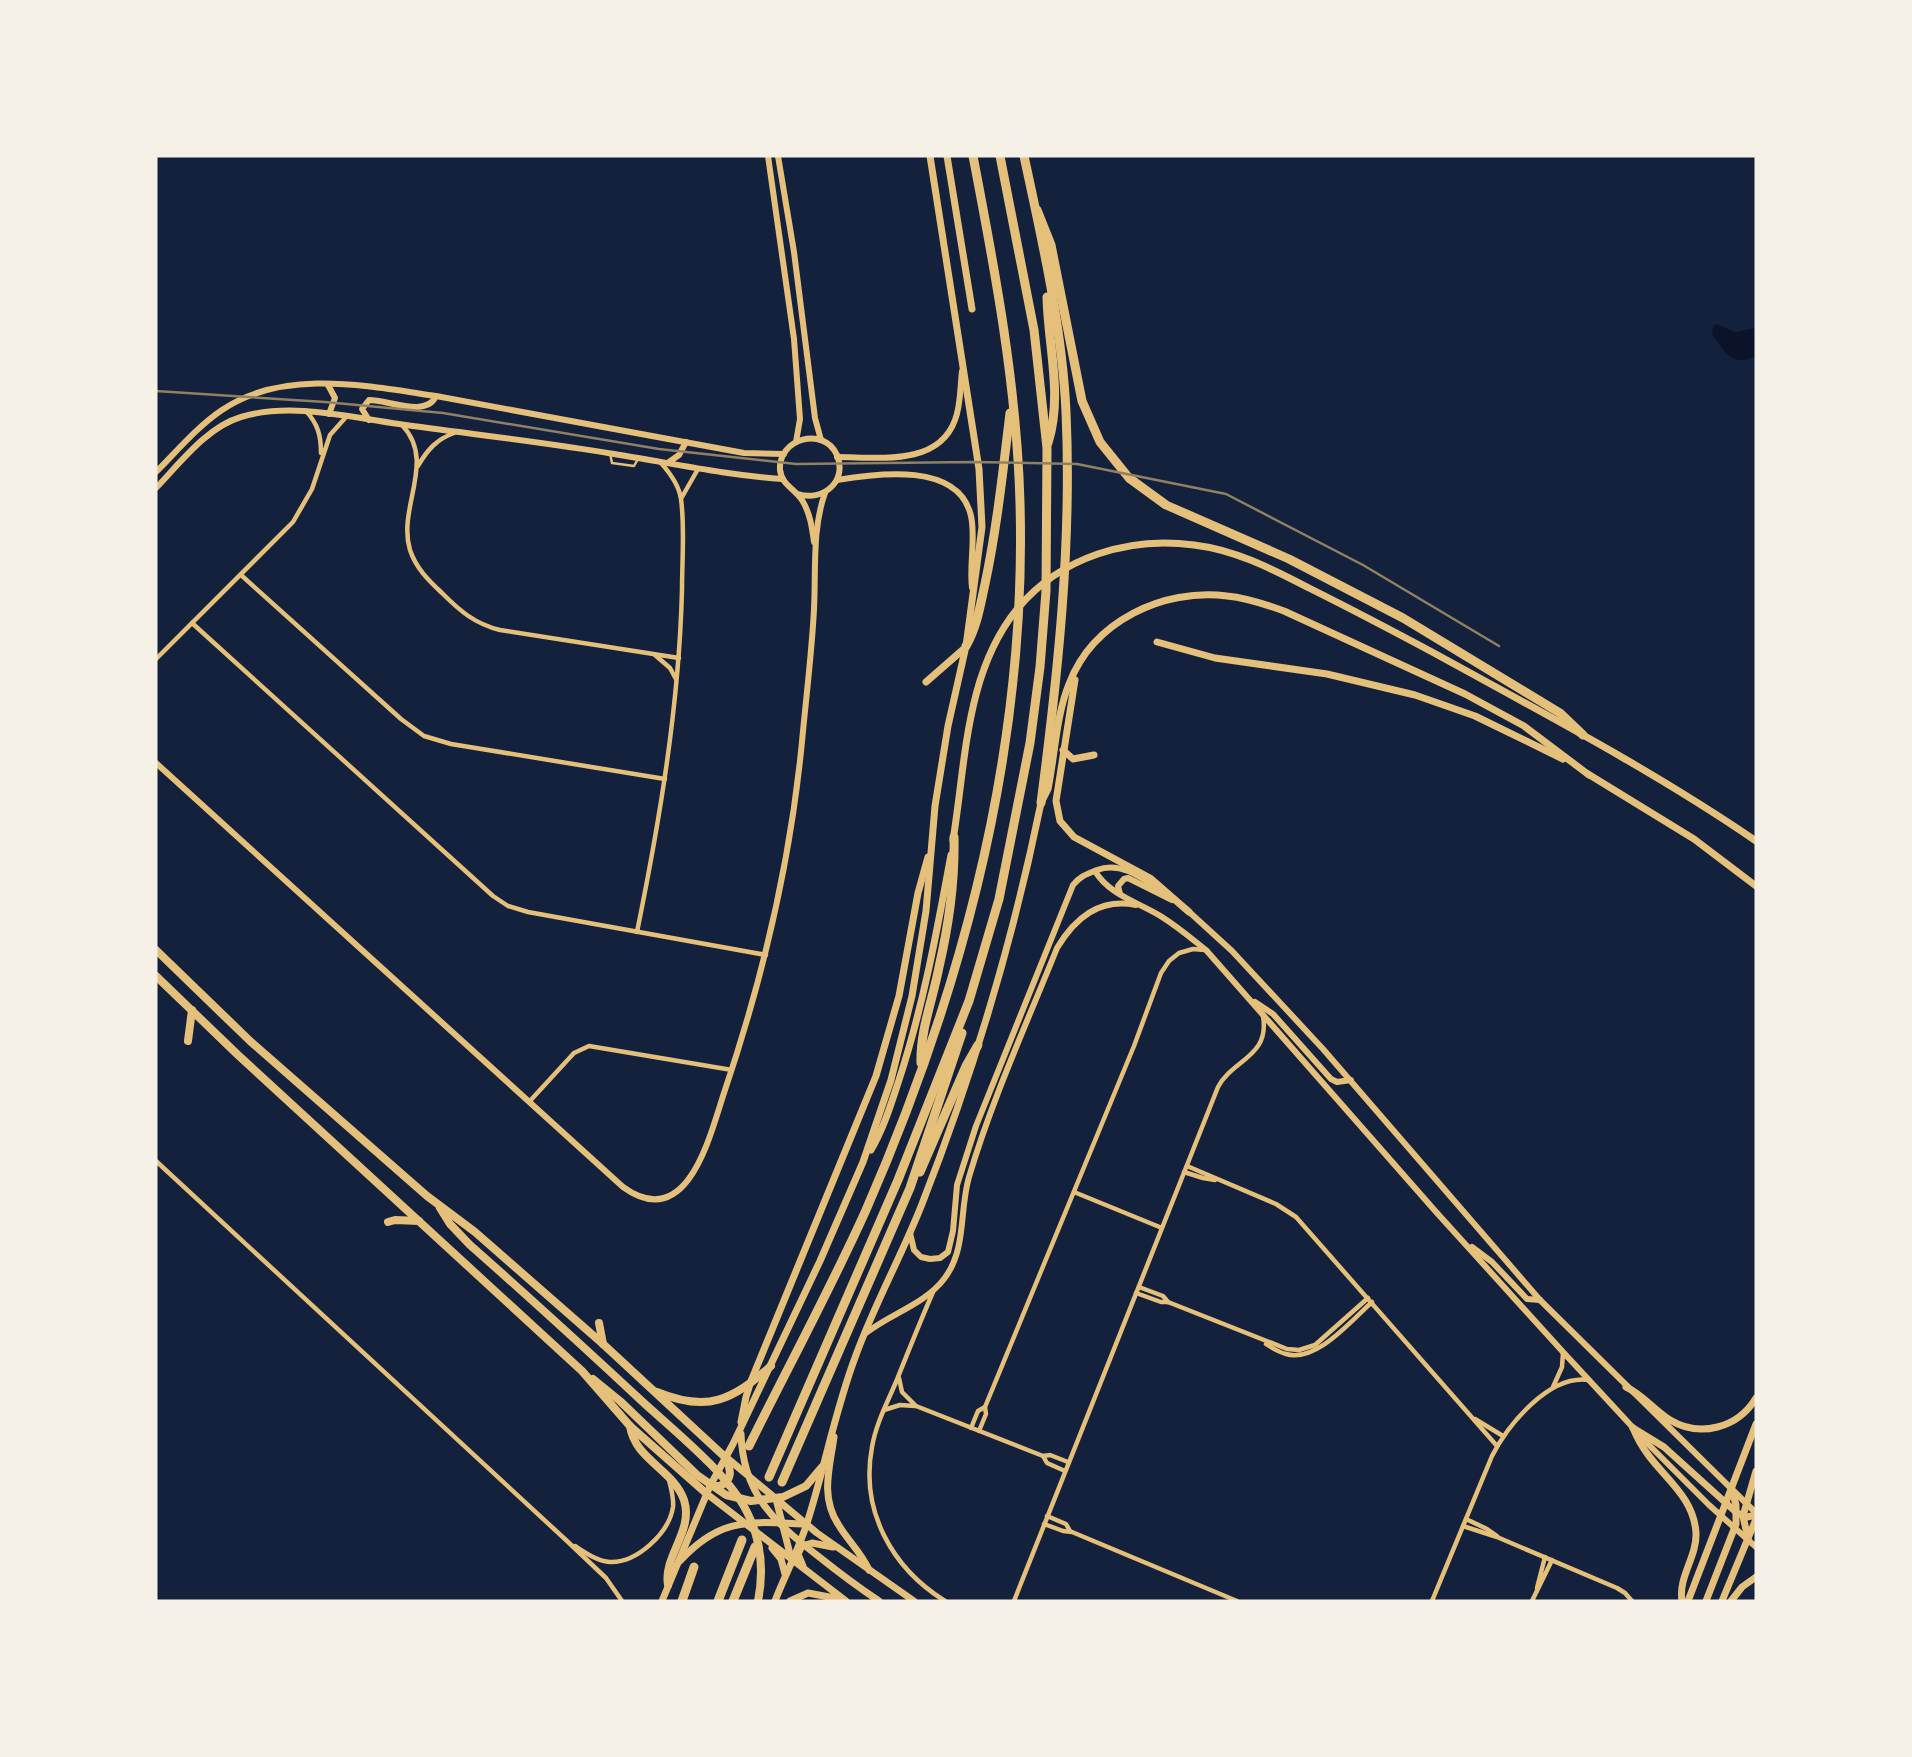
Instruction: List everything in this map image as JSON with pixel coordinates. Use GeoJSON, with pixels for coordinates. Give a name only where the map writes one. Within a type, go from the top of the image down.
{"type":"FeatureCollection","features":[{"type":"Feature","properties":{"kind":"highway"},"geometry":{"type":"LineString","coordinates":[[749,1446],[864,1213],[922,1070],[973,904],[987,843],[1006,731],[1017,628],[1020,540],[1018,470],[1011,397],[992,256],[973,156]]}},
{"type":"Feature","properties":{"kind":"highway"},"geometry":{"type":"LineString","coordinates":[[782,1482],[910,1188],[950,1073],[993,925],[1036,705],[1046,591],[1047,448],[1034,330],[1000,156]]}},
{"type":"Feature","properties":{"kind":"highway"},"geometry":{"type":"LineString","coordinates":[[1024,156],[1037,209],[1062,366],[1067,455],[1063,610],[1041,803]]}},
{"type":"Feature","properties":{"kind":"highway"},"geometry":{"type":"LineString","coordinates":[[1037,209],[1051,244],[1082,401],[1100,442],[1129,478],[1166,505],[1289,559],[1403,618],[1560,713],[1583,734]]}},
{"type":"Feature","properties":{"kind":"highway"},"geometry":{"type":"LineString","coordinates":[[1047,448],[1055,405],[1047,304],[1048,277]]}},
{"type":"Feature","properties":{"kind":"highway"},"geometry":{"type":"LineString","coordinates":[[966,646],[977,620],[995,535],[1011,397]]}},
{"type":"Feature","properties":{"kind":"highway"},"geometry":{"type":"LineString","coordinates":[[922,1070],[922,1041],[940,965],[949,911],[954,872],[954,837]]}},
{"type":"Feature","properties":{"kind":"highway"},"geometry":{"type":"LineString","coordinates":[[156,950],[259,1049],[438,1204],[464,1222],[603,1344],[726,1458],[731,1470],[729,1478],[720,1486],[708,1490]]}},
{"type":"Feature","properties":{"kind":"highway"},"geometry":{"type":"LineString","coordinates":[[156,976],[582,1371],[620,1401],[708,1490]]}},
{"type":"Feature","properties":{"kind":"highway"},"geometry":{"type":"LineString","coordinates":[[769,1477],[898,1180],[969,1001]]}},
{"type":"Feature","properties":{"kind":"highway"},"geometry":{"type":"LineString","coordinates":[[188,1041],[191,1010]]}},
{"type":"Feature","properties":{"kind":"highway"},"geometry":{"type":"LineString","coordinates":[[910,1188],[928,1158],[965,1066],[978,1045]]}},
{"type":"Feature","properties":{"kind":"highway"},"geometry":{"type":"LineString","coordinates":[[438,1204],[461,1235],[729,1485],[747,1513],[758,1544],[761,1577],[758,1601]]}},
{"type":"Feature","properties":{"kind":"highway"},"geometry":{"type":"LineString","coordinates":[[388,1222],[419,1221]]}},
{"type":"Feature","properties":{"kind":"highway"},"geometry":{"type":"LineString","coordinates":[[599,1323],[603,1344]]}},
{"type":"Feature","properties":{"kind":"highway"},"geometry":{"type":"LineString","coordinates":[[652,1390],[689,1402],[709,1403],[740,1392],[771,1366]]}},
{"type":"Feature","properties":{"kind":"highway"},"geometry":{"type":"LineString","coordinates":[[582,1371],[630,1426],[708,1490],[751,1501],[775,1499],[792,1495],[806,1486],[822,1467]]}},
{"type":"Feature","properties":{"kind":"highway"},"geometry":{"type":"LineString","coordinates":[[630,1426],[634,1442],[639,1449],[680,1492],[686,1515],[685,1525],[667,1574],[667,1585]]}},
{"type":"Feature","properties":{"kind":"highway"},"geometry":{"type":"LineString","coordinates":[[719,1601],[742,1540]]}},
{"type":"Feature","properties":{"kind":"highway"},"geometry":{"type":"LineString","coordinates":[[733,1601],[755,1546]]}},
{"type":"Feature","properties":{"kind":"highway"},"geometry":{"type":"LineString","coordinates":[[682,1601],[694,1567]]}},
{"type":"Feature","properties":{"kind":"main road"},"geometry":{"type":"LineString","coordinates":[[863,1162],[891,1080],[912,996],[926,911],[941,766],[966,646],[981,546],[983,507],[979,469],[930,156]]}},
{"type":"Feature","properties":{"kind":"main road"},"geometry":{"type":"LineString","coordinates":[[947,156],[972,309]]}},
{"type":"Feature","properties":{"kind":"main road"},"geometry":{"type":"LineString","coordinates":[[914,1601],[837,1548],[726,1458],[771,1366],[863,1162],[885,1121],[915,1028],[931,962],[976,694],[986,664],[1000,636],[1018,609],[1041,586],[1067,567],[1096,554],[1128,545],[1192,545],[1255,561],[1371,619],[1583,734],[1756,841]]}},
{"type":"Feature","properties":{"kind":"main road"},"geometry":{"type":"LineString","coordinates":[[775,1601],[807,1524],[835,1418],[864,1334],[910,1231],[953,1123],[1020,901],[1041,803],[1048,789],[1066,691],[1080,663],[1099,638],[1138,610],[1163,601],[1192,596],[1225,595],[1254,600],[1284,611],[1465,694],[1524,726],[1589,775]]}},
{"type":"Feature","properties":{"kind":"main road"},"geometry":{"type":"LineString","coordinates":[[1157,642],[1215,658],[1327,674],[1415,695],[1504,729],[1589,775],[1694,839],[1756,886]]}},
{"type":"Feature","properties":{"kind":"main road"},"geometry":{"type":"LineString","coordinates":[[926,682],[966,646]]}},
{"type":"Feature","properties":{"kind":"main road"},"geometry":{"type":"LineString","coordinates":[[1080,663],[1071,695],[1056,802],[1060,821],[1074,837],[1150,878],[1189,912]]}},
{"type":"Feature","properties":{"kind":"main road"},"geometry":{"type":"LineString","coordinates":[[1063,750],[1073,759],[1094,755]]}},
{"type":"Feature","properties":{"kind":"main road"},"geometry":{"type":"LineString","coordinates":[[879,1601],[775,1521],[756,1494],[744,1463],[740,1430],[746,1397],[876,1076],[899,996],[918,892],[931,846]]}},
{"type":"Feature","properties":{"kind":"main road"},"geometry":{"type":"LineString","coordinates":[[1626,1387],[1645,1398],[1670,1419],[1692,1428],[1704,1429],[1728,1424],[1744,1413],[1756,1398]]}},
{"type":"Feature","properties":{"kind":"main road"},"geometry":{"type":"LineString","coordinates":[[835,1418],[828,1475],[829,1503],[837,1523],[862,1555],[869,1571]]}},
{"type":"Feature","properties":{"kind":"main road"},"geometry":{"type":"LineString","coordinates":[[1688,1601],[1756,1424]]}},
{"type":"Feature","properties":{"kind":"main road"},"geometry":{"type":"LineString","coordinates":[[1633,1428],[1664,1447],[1727,1504],[1748,1539]]}},
{"type":"Feature","properties":{"kind":"main road"},"geometry":{"type":"LineString","coordinates":[[1633,1428],[1646,1453],[1678,1488],[1691,1511],[1696,1536],[1695,1549],[1681,1588],[1682,1601]]}},
{"type":"Feature","properties":{"kind":"main road"},"geometry":{"type":"LineString","coordinates":[[1706,1601],[1746,1503],[1756,1471]]}},
{"type":"Feature","properties":{"kind":"main road"},"geometry":{"type":"LineString","coordinates":[[1732,1489],[1739,1520]]}},
{"type":"Feature","properties":{"kind":"main road"},"geometry":{"type":"LineString","coordinates":[[662,1601],[708,1490],[744,1522],[846,1601]]}},
{"type":"Feature","properties":{"kind":"main road"},"geometry":{"type":"LineString","coordinates":[[775,1499],[792,1558]]}},
{"type":"Feature","properties":{"kind":"main road"},"geometry":{"type":"LineString","coordinates":[[1722,1516],[1739,1520],[1754,1528]]}},
{"type":"Feature","properties":{"kind":"main road"},"geometry":{"type":"LineString","coordinates":[[1722,1601],[1754,1528],[1756,1516],[1739,1520]]}},
{"type":"Feature","properties":{"kind":"main road"},"geometry":{"type":"LineString","coordinates":[[676,1566],[699,1542],[744,1522],[807,1524]]}},
{"type":"Feature","properties":{"kind":"main road"},"geometry":{"type":"LineString","coordinates":[[721,1530],[737,1528],[752,1532],[778,1554],[785,1575]]}},
{"type":"Feature","properties":{"kind":"main road"},"geometry":{"type":"LineString","coordinates":[[805,1569],[798,1554],[802,1546],[813,1543],[837,1548]]}},
{"type":"Feature","properties":{"kind":"main road"},"geometry":{"type":"LineString","coordinates":[[1731,1601],[1742,1587],[1756,1577]]}},
{"type":"Feature","properties":{"kind":"main road"},"geometry":{"type":"LineString","coordinates":[[790,1601],[808,1593],[846,1601]]}},
{"type":"Feature","properties":{"kind":"street"},"geometry":{"type":"LineString","coordinates":[[768,156],[794,339],[800,419],[796,442]]}},
{"type":"Feature","properties":{"kind":"street"},"geometry":{"type":"LineString","coordinates":[[778,156],[794,252],[815,418],[821,440]]}},
{"type":"Feature","properties":{"kind":"street"},"geometry":{"type":"LineString","coordinates":[[837,457],[906,456],[922,453],[936,446],[947,435],[955,421],[962,369]]}},
{"type":"Feature","properties":{"kind":"street"},"geometry":{"type":"LineString","coordinates":[[156,472],[208,420],[251,395],[275,388],[328,385],[436,396],[751,453],[784,454]]}},
{"type":"Feature","properties":{"kind":"street"},"geometry":{"type":"LineString","coordinates":[[328,385],[335,398],[335,404],[329,414]]}},
{"type":"Feature","properties":{"kind":"street"},"geometry":{"type":"LineString","coordinates":[[369,420],[362,409],[369,400],[422,408],[432,404],[436,396]]}},
{"type":"Feature","properties":{"kind":"street"},"geometry":{"type":"LineString","coordinates":[[156,488],[215,430],[238,418],[267,411],[306,411],[346,416],[610,453],[698,469],[782,479]]}},
{"type":"Feature","properties":{"kind":"street"},"geometry":{"type":"LineString","coordinates":[[306,411],[320,432],[321,458]]}},
{"type":"Feature","properties":{"kind":"street"},"geometry":{"type":"LineString","coordinates":[[156,659],[300,513],[312,489],[330,435],[346,416]]}},
{"type":"Feature","properties":{"kind":"street"},"geometry":{"type":"LineString","coordinates":[[401,424],[417,449],[417,467],[407,530],[410,550],[427,579],[454,605],[475,621],[500,630],[679,658]]}},
{"type":"Feature","properties":{"kind":"street"},"geometry":{"type":"LineString","coordinates":[[417,467],[428,449],[456,432]]}},
{"type":"Feature","properties":{"kind":"street"},"geometry":{"type":"LineString","coordinates":[[156,763],[632,1194],[654,1199],[672,1194],[686,1184],[696,1170],[732,1070],[766,955],[784,870],[799,777],[814,611],[819,514],[825,493],[837,480],[839,472],[834,450],[821,440],[806,438],[796,442],[784,454],[780,466],[782,479],[797,494],[809,516],[816,552]]}},
{"type":"Feature","properties":{"kind":"street"},"geometry":{"type":"LineString","coordinates":[[664,463],[679,455],[686,442]]}},
{"type":"Feature","properties":{"kind":"street"},"geometry":{"type":"LineString","coordinates":[[637,932],[665,779],[679,658],[681,498],[664,463]]}},
{"type":"Feature","properties":{"kind":"street"},"geometry":{"type":"LineString","coordinates":[[681,498],[698,469]]}},
{"type":"Feature","properties":{"kind":"street"},"geometry":{"type":"LineString","coordinates":[[837,480],[860,476],[902,475],[923,476],[950,485],[967,503],[971,515],[971,575],[974,599]]}},
{"type":"Feature","properties":{"kind":"street"},"geometry":{"type":"LineString","coordinates":[[797,494],[811,497],[825,493]]}},
{"type":"Feature","properties":{"kind":"street"},"geometry":{"type":"LineString","coordinates":[[241,575],[401,719],[424,736],[451,744],[665,779]]}},
{"type":"Feature","properties":{"kind":"street"},"geometry":{"type":"LineString","coordinates":[[192,623],[499,901],[528,912],[766,955]]}},
{"type":"Feature","properties":{"kind":"street"},"geometry":{"type":"LineString","coordinates":[[654,654],[677,679]]}},
{"type":"Feature","properties":{"kind":"street"},"geometry":{"type":"LineString","coordinates":[[910,1231],[910,1241],[921,1257],[940,1258],[948,1252],[953,1231],[957,1185],[991,1084],[1073,885],[1084,874],[1106,867],[1123,869],[1152,884],[1180,904],[1232,951],[1351,1080],[1540,1300],[1732,1489],[1756,1516]]}},
{"type":"Feature","properties":{"kind":"street"},"geometry":{"type":"LineString","coordinates":[[1095,872],[1105,886],[1166,919],[1206,950],[1589,1381],[1722,1516]]}},
{"type":"Feature","properties":{"kind":"street"},"geometry":{"type":"LineString","coordinates":[[1120,894],[1120,881],[1128,878],[1180,904]]}},
{"type":"Feature","properties":{"kind":"street"},"geometry":{"type":"LineString","coordinates":[[864,1334],[934,1290],[944,1279],[958,1252],[971,1173],[1001,1087],[1057,948],[1071,926],[1100,906],[1116,903],[1145,906]]}},
{"type":"Feature","properties":{"kind":"street"},"geometry":{"type":"LineString","coordinates":[[979,1431],[986,1414],[985,1407],[1161,973],[1168,961],[1179,953],[1193,949],[1206,950]]}},
{"type":"Feature","properties":{"kind":"street"},"geometry":{"type":"LineString","coordinates":[[1253,1001],[1269,1010],[1331,1079],[1344,1082],[1351,1080]]}},
{"type":"Feature","properties":{"kind":"street"},"geometry":{"type":"LineString","coordinates":[[1014,1601],[1222,1079],[1259,1045],[1264,1023],[1262,1012]]}},
{"type":"Feature","properties":{"kind":"street"},"geometry":{"type":"LineString","coordinates":[[528,1102],[573,1053],[589,1046],[732,1070]]}},
{"type":"Feature","properties":{"kind":"street"},"geometry":{"type":"LineString","coordinates":[[156,1161],[567,1541],[606,1578],[622,1601]]}},
{"type":"Feature","properties":{"kind":"street"},"geometry":{"type":"LineString","coordinates":[[1187,1166],[1276,1204],[1296,1217],[1497,1446]]}},
{"type":"Feature","properties":{"kind":"street"},"geometry":{"type":"LineString","coordinates":[[1184,1172],[1207,1180],[1216,1180]]}},
{"type":"Feature","properties":{"kind":"street"},"geometry":{"type":"LineString","coordinates":[[1074,1192],[1162,1228]]}},
{"type":"Feature","properties":{"kind":"street"},"geometry":{"type":"LineString","coordinates":[[1464,1242],[1492,1262],[1527,1299],[1540,1300]]}},
{"type":"Feature","properties":{"kind":"street"},"geometry":{"type":"LineString","coordinates":[[1139,1287],[1259,1340],[1293,1350],[1310,1347],[1370,1300]]}},
{"type":"Feature","properties":{"kind":"street"},"geometry":{"type":"LineString","coordinates":[[934,1290],[884,1410],[872,1446],[869,1484],[877,1522],[894,1556],[920,1583],[945,1601]]}},
{"type":"Feature","properties":{"kind":"street"},"geometry":{"type":"LineString","coordinates":[[1136,1293],[1163,1303],[1168,1302]]}},
{"type":"Feature","properties":{"kind":"street"},"geometry":{"type":"LineString","coordinates":[[1553,1387],[1562,1367],[1563,1352]]}},
{"type":"Feature","properties":{"kind":"street"},"geometry":{"type":"LineString","coordinates":[[899,1374],[902,1392],[916,1406]]}},
{"type":"Feature","properties":{"kind":"street"},"geometry":{"type":"LineString","coordinates":[[1432,1601],[1503,1436],[1553,1387],[1573,1380],[1589,1381]]}},
{"type":"Feature","properties":{"kind":"street"},"geometry":{"type":"LineString","coordinates":[[884,1410],[900,1405],[916,1406],[1043,1456],[1050,1455],[1069,1462]]}},
{"type":"Feature","properties":{"kind":"street"},"geometry":{"type":"LineString","coordinates":[[971,1428],[978,1411],[985,1407]]}},
{"type":"Feature","properties":{"kind":"street"},"geometry":{"type":"LineString","coordinates":[[1474,1419],[1503,1436]]}},
{"type":"Feature","properties":{"kind":"street"},"geometry":{"type":"LineString","coordinates":[[1043,1456],[1047,1463],[1065,1471]]}},
{"type":"Feature","properties":{"kind":"street"},"geometry":{"type":"LineString","coordinates":[[567,1541],[602,1560],[613,1562],[634,1557],[657,1537],[669,1520],[673,1500],[669,1479]]}},
{"type":"Feature","properties":{"kind":"street"},"geometry":{"type":"LineString","coordinates":[[1047,1516],[1066,1524],[1070,1531]]}},
{"type":"Feature","properties":{"kind":"street"},"geometry":{"type":"LineString","coordinates":[[1466,1519],[1497,1537]]}},
{"type":"Feature","properties":{"kind":"street"},"geometry":{"type":"LineString","coordinates":[[1044,1524],[1059,1531],[1070,1531],[1237,1601]]}},
{"type":"Feature","properties":{"kind":"street"},"geometry":{"type":"LineString","coordinates":[[1463,1526],[1497,1537],[1617,1588],[1632,1601]]}},
{"type":"Feature","properties":{"kind":"street"},"geometry":{"type":"LineString","coordinates":[[1748,1539],[1756,1546]]}},
{"type":"Feature","properties":{"kind":"street"},"geometry":{"type":"LineString","coordinates":[[1532,1601],[1545,1557]]}},
{"type":"Feature","properties":{"kind":"street"},"geometry":{"type":"LineString","coordinates":[[1537,1589],[1552,1560]]}},
{"type":"Feature","properties":{"kind":"water"},"geometry":{"type":"Polygon","coordinates":[[[1716,324],[1735,332],[1756,328],[1756,356],[1741,360],[1730,356],[1712,334],[1716,324]]]}},
{"type":"Feature","properties":{"kind":"railway"},"geometry":{"type":"LineString","coordinates":[[156,391],[443,413],[659,449],[796,464],[1077,464],[1226,494],[1363,565],[1499,646]]}}]}
